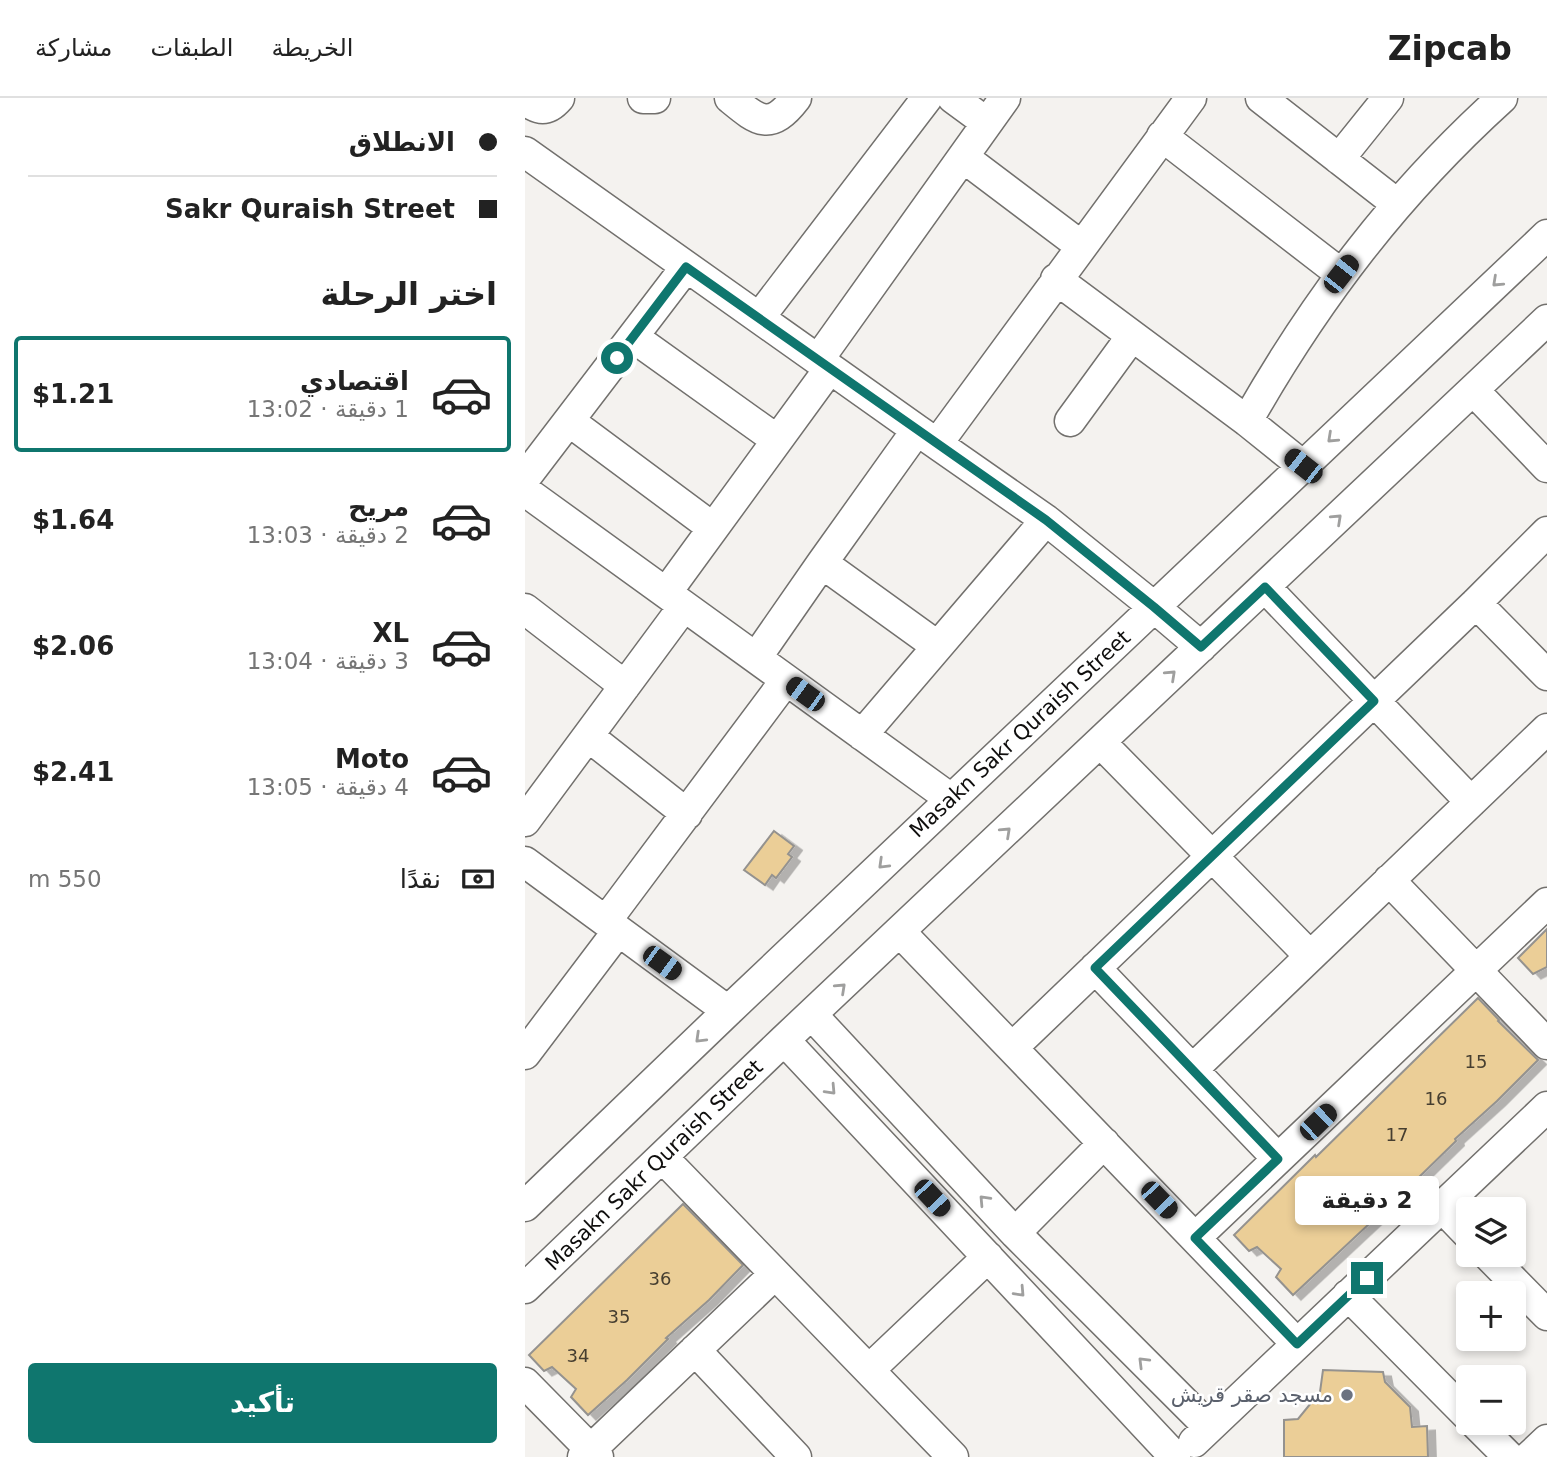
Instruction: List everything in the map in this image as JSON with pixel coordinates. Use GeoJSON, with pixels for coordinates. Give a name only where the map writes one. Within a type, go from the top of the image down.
{"type":"FeatureCollection","features":[{"type":"Feature","properties":{"kind":"street"},"geometry":{"type":"LineString","coordinates":[[525,100],[540,108],[553,105],[559,98]]}},
{"type":"Feature","properties":{"kind":"street"},"geometry":{"type":"LineString","coordinates":[[643,98],[655,98]]}},
{"type":"Feature","properties":{"kind":"street"},"geometry":{"type":"LineString","coordinates":[[730,98],[756,117],[765,120],[783,114],[796,98]]}},
{"type":"Feature","properties":{"kind":"street"},"geometry":{"type":"LineString","coordinates":[[759,318],[927,98]]}},
{"type":"Feature","properties":{"kind":"street"},"geometry":{"type":"LineString","coordinates":[[953,98],[987,123]]}},
{"type":"Feature","properties":{"kind":"street"},"geometry":{"type":"LineString","coordinates":[[525,821],[625,686],[675,600],[713,527],[777,440],[824,364],[1005,98]]}},
{"type":"Feature","properties":{"kind":"street"},"geometry":{"type":"LineString","coordinates":[[756,658],[822,562],[1056,279],[1191,98]]}},
{"type":"Feature","properties":{"kind":"street"},"geometry":{"type":"LineString","coordinates":[[1261,98],[1397,204]]}},
{"type":"Feature","properties":{"kind":"street"},"geometry":{"type":"LineString","coordinates":[[1339,159],[1388,98]]}},
{"type":"Feature","properties":{"kind":"street"},"geometry":{"type":"LineString","coordinates":[[1247,421],[1282,361],[1341,274],[1397,204],[1444,153],[1501,98]]}},
{"type":"Feature","properties":{"kind":"street"},"geometry":{"type":"LineString","coordinates":[[1162,136],[1341,274]]}},
{"type":"Feature","properties":{"kind":"street"},"geometry":{"type":"LineString","coordinates":[[525,152],[1046,520],[1201,647]]}},
{"type":"Feature","properties":{"kind":"street"},"geometry":{"type":"LineString","coordinates":[[963,157],[1081,246]]}},
{"type":"Feature","properties":{"kind":"street","name":"Masakn Sakr Quraish Street"},"geometry":{"type":"LineString","coordinates":[[525,1206],[1303,466],[1544,244]]}},
{"type":"Feature","properties":{"kind":"street"},"geometry":{"type":"LineString","coordinates":[[525,478],[686,267]]}},
{"type":"Feature","properties":{"kind":"street"},"geometry":{"type":"LineString","coordinates":[[1056,279],[1303,466]]}},
{"type":"Feature","properties":{"kind":"street","name":"Masakn Sakr Quraish Street"},"geometry":{"type":"LineString","coordinates":[[525,1288],[1547,320]]}},
{"type":"Feature","properties":{"kind":"street"},"geometry":{"type":"LineString","coordinates":[[1070,421],[1132,336]]}},
{"type":"Feature","properties":{"kind":"street"},"geometry":{"type":"LineString","coordinates":[[633,337],[777,440]]}},
{"type":"Feature","properties":{"kind":"street"},"geometry":{"type":"LineString","coordinates":[[1473,390],[1547,467]]}},
{"type":"Feature","properties":{"kind":"street"},"geometry":{"type":"LineString","coordinates":[[569,421],[713,527]]}},
{"type":"Feature","properties":{"kind":"street"},"geometry":{"type":"LineString","coordinates":[[525,491],[951,799]]}},
{"type":"Feature","properties":{"kind":"street"},"geometry":{"type":"LineString","coordinates":[[862,735],[1046,520]]}},
{"type":"Feature","properties":{"kind":"street"},"geometry":{"type":"LineString","coordinates":[[1012,1048],[1547,532]]}},
{"type":"Feature","properties":{"kind":"street"},"geometry":{"type":"LineString","coordinates":[[822,562],[937,646]]}},
{"type":"Feature","properties":{"kind":"street"},"geometry":{"type":"LineString","coordinates":[[1265,587],[1471,802]]}},
{"type":"Feature","properties":{"kind":"street"},"geometry":{"type":"LineString","coordinates":[[1476,603],[1547,675]]}},
{"type":"Feature","properties":{"kind":"street"},"geometry":{"type":"LineString","coordinates":[[525,609],[625,686]]}},
{"type":"Feature","properties":{"kind":"street"},"geometry":{"type":"LineString","coordinates":[[525,1054],[687,814],[786,680]]}},
{"type":"Feature","properties":{"kind":"street"},"geometry":{"type":"LineString","coordinates":[[1193,1069],[1547,729]]}},
{"type":"Feature","properties":{"kind":"street"},"geometry":{"type":"LineString","coordinates":[[588,736],[687,814]]}},
{"type":"Feature","properties":{"kind":"street"},"geometry":{"type":"LineString","coordinates":[[1100,742],[1310,956]]}},
{"type":"Feature","properties":{"kind":"street"},"geometry":{"type":"LineString","coordinates":[[525,862],[728,1011]]}},
{"type":"Feature","properties":{"kind":"street"},"geometry":{"type":"LineString","coordinates":[[1389,880],[1547,1044]]}},
{"type":"Feature","properties":{"kind":"street"},"geometry":{"type":"LineString","coordinates":[[1195,1238],[1547,903]]}},
{"type":"Feature","properties":{"kind":"street"},"geometry":{"type":"LineString","coordinates":[[900,932],[1297,1344]]}},
{"type":"Feature","properties":{"kind":"street"},"geometry":{"type":"LineString","coordinates":[[1095,968],[1278,1159]]}},
{"type":"Feature","properties":{"kind":"street"},"geometry":{"type":"LineString","coordinates":[[812,1015],[1015,1233],[1209,1427]]}},
{"type":"Feature","properties":{"kind":"street"},"geometry":{"type":"LineString","coordinates":[[784,1040],[1176,1457],[1547,1107]]}},
{"type":"Feature","properties":{"kind":"street"},"geometry":{"type":"LineString","coordinates":[[1015,1233],[1104,1143]]}},
{"type":"Feature","properties":{"kind":"street"},"geometry":{"type":"LineString","coordinates":[[662,1157],[953,1457]]}},
{"type":"Feature","properties":{"kind":"street"},"geometry":{"type":"LineString","coordinates":[[1442,1207],[1456,1222]]}},
{"type":"Feature","properties":{"kind":"street"},"geometry":{"type":"LineString","coordinates":[[869,1370],[988,1257]]}},
{"type":"Feature","properties":{"kind":"street"},"geometry":{"type":"LineString","coordinates":[[1500,1267],[1547,1315]]}},
{"type":"Feature","properties":{"kind":"street"},"geometry":{"type":"LineString","coordinates":[[525,1383],[591,1455],[775,1274]]}},
{"type":"Feature","properties":{"kind":"street"},"geometry":{"type":"LineString","coordinates":[[1348,1296],[1456,1404]]}},
{"type":"Feature","properties":{"kind":"street"},"geometry":{"type":"LineString","coordinates":[[695,1350],[786,1454]]}},
{"type":"Feature","properties":{"kind":"street"},"geometry":{"type":"LineString","coordinates":[[1487,1435],[1509,1457]]}},
{"type":"Feature","properties":{"kind":"street"},"geometry":{"type":"LineString","coordinates":[[1529,1457],[1547,1440]]}},
{"type":"Feature","properties":{"kind":"building"},"geometry":{"type":"Polygon","coordinates":[[[774,831],[794,846],[788,854],[792,857],[776,878],[772,875],[765,885],[744,870],[774,831]]]}},
{"type":"Feature","properties":{"kind":"building"},"geometry":{"type":"Polygon","coordinates":[[[1547,929],[1547,967],[1533,974],[1518,958],[1547,929]]]}},
{"type":"Feature","properties":{"kind":"building"},"geometry":{"type":"Polygon","coordinates":[[[1478,998],[1538,1060],[1415,1181],[1293,1295],[1276,1277],[1281,1269],[1257,1247],[1249,1251],[1234,1235],[1478,998]]]}},
{"type":"Feature","properties":{"kind":"building"},"geometry":{"type":"Polygon","coordinates":[[[683,1204],[743,1265],[588,1415],[571,1397],[576,1389],[552,1367],[544,1371],[529,1355],[683,1204]]]}},
{"type":"Feature","properties":{"kind":"building"},"geometry":{"type":"Polygon","coordinates":[[[1323,1370],[1383,1372],[1385,1382],[1410,1407],[1412,1427],[1427,1426],[1428,1457],[1284,1457],[1284,1420],[1298,1419],[1320,1392],[1323,1370]]]}},
{"type":"Feature","properties":{"kind":"place","name":"مسجد صقر قريش"},"geometry":{"type":"Point","coordinates":[1347,1395]}},
{"type":"Feature","properties":{"kind":"route"},"geometry":{"type":"LineString","coordinates":[[617,358],[686,267],[1046,520],[1201,647],[1265,587],[1374,701],[1095,968],[1278,1159],[1195,1238],[1297,1344],[1367,1278]]}}]}
